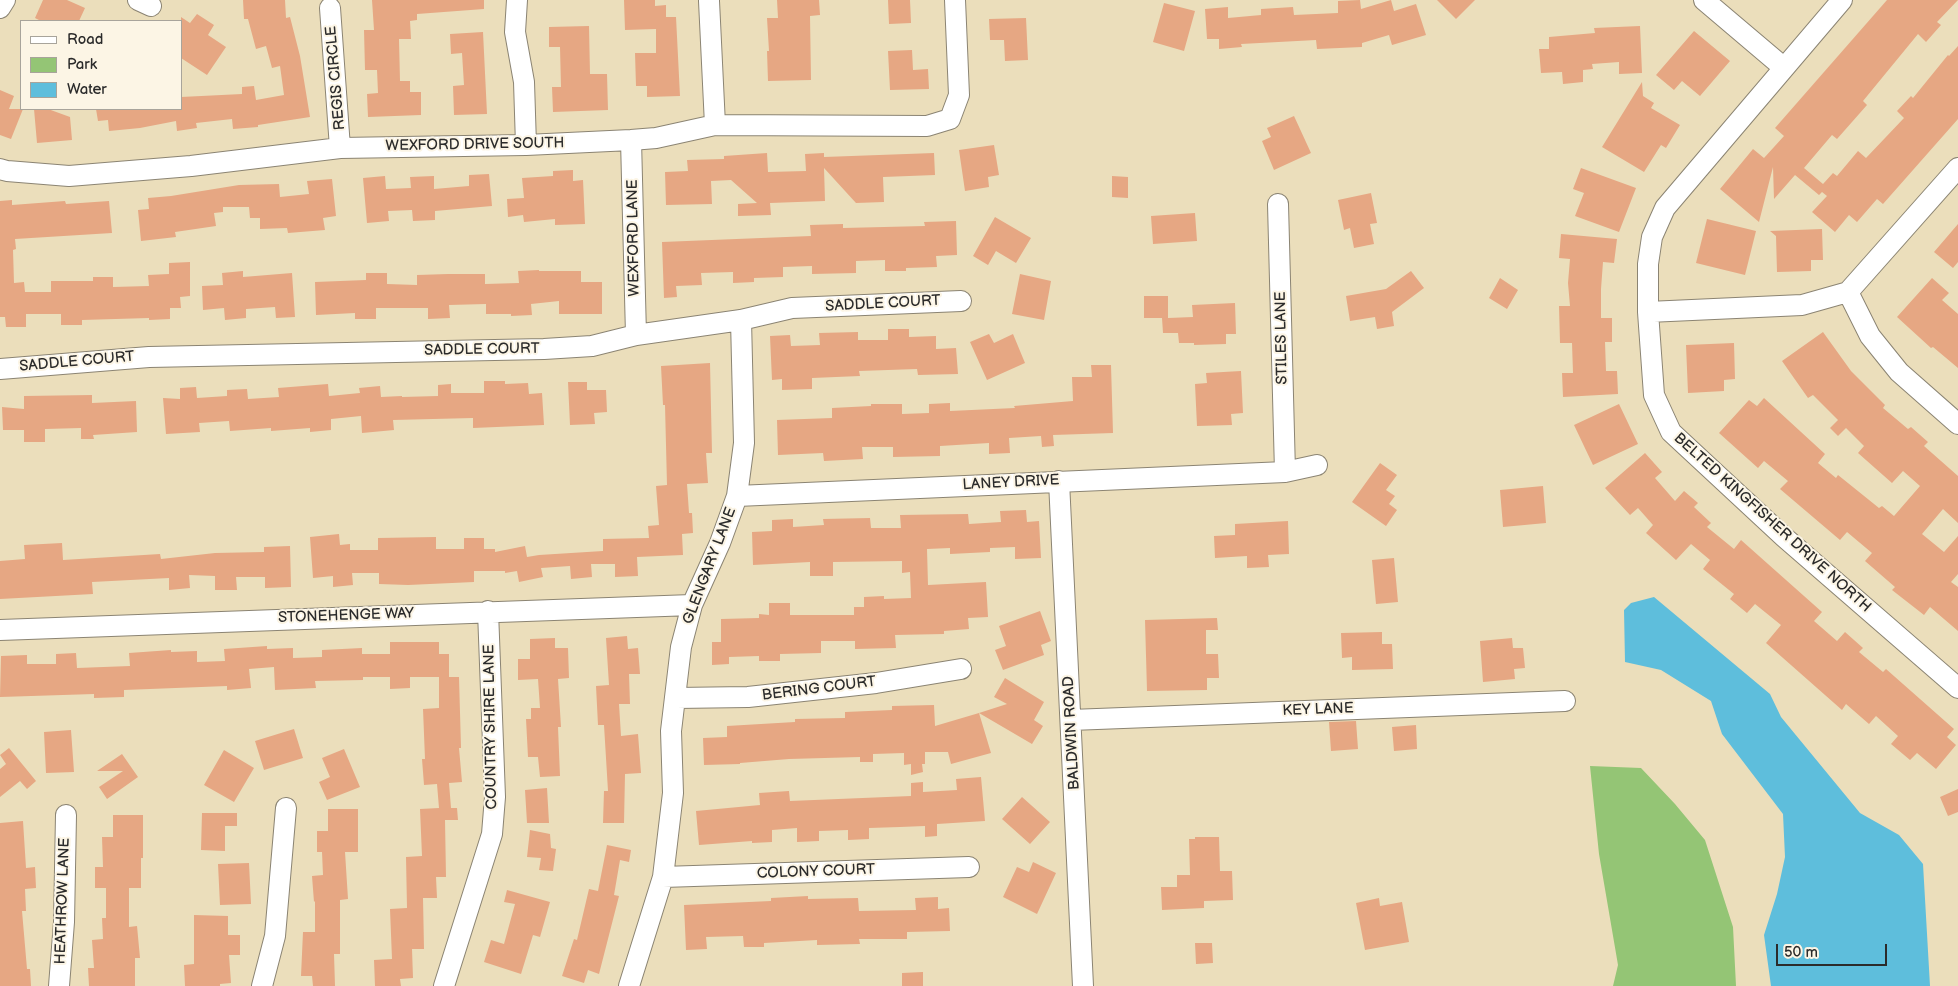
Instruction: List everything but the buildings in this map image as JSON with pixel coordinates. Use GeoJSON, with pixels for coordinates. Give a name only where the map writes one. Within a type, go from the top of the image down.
{"type":"FeatureCollection","features":[{"type":"Feature","properties":{"kind":"street"},"geometry":{"type":"LineString","coordinates":[[0,8],[6,0]]}},
{"type":"Feature","properties":{"kind":"street"},"geometry":{"type":"LineString","coordinates":[[517,0],[516,32],[524,82],[526,145]]}},
{"type":"Feature","properties":{"kind":"street","name":"WEXFORD DRIVE SOUTH"},"geometry":{"type":"LineString","coordinates":[[0,169],[69,176],[121,173],[340,148],[526,145],[656,138],[715,125],[927,126],[950,119],[959,95],[955,0]]}},
{"type":"Feature","properties":{"kind":"street"},"geometry":{"type":"LineString","coordinates":[[1704,0],[1783,67]]}},
{"type":"Feature","properties":{"kind":"street","name":"BELTED KINGFISHER DRIVE NORTH"},"geometry":{"type":"LineString","coordinates":[[1842,0],[1783,67],[1665,208],[1652,238],[1648,264],[1648,312],[1654,395],[1671,432],[1784,537],[1958,688]]}},
{"type":"Feature","properties":{"kind":"street"},"geometry":{"type":"LineString","coordinates":[[709,1],[715,125]]}},
{"type":"Feature","properties":{"kind":"street","name":"REGIS CIRCLE"},"geometry":{"type":"LineString","coordinates":[[330,8],[340,148]]}},
{"type":"Feature","properties":{"kind":"street","name":"WEXFORD LANE"},"geometry":{"type":"LineString","coordinates":[[631,140],[636,335]]}},
{"type":"Feature","properties":{"kind":"street"},"geometry":{"type":"LineString","coordinates":[[1648,312],[1802,305],[1848,292],[1958,168]]}},
{"type":"Feature","properties":{"kind":"street","name":"STILES LANE"},"geometry":{"type":"LineString","coordinates":[[1278,204],[1285,472]]}},
{"type":"Feature","properties":{"kind":"street"},"geometry":{"type":"LineString","coordinates":[[1848,292],[1870,336],[1898,372],[1958,424]]}},
{"type":"Feature","properties":{"kind":"street","name":"SADDLE COURT"},"geometry":{"type":"LineString","coordinates":[[0,369],[149,357],[544,349],[592,346],[636,335],[741,320],[792,308],[961,300]]}},
{"type":"Feature","properties":{"kind":"street","name":"GLENGARY LANE"},"geometry":{"type":"LineString","coordinates":[[629,986],[663,876],[673,793],[672,731],[681,647],[692,605],[720,543],[737,496],[744,443],[741,320]]}},
{"type":"Feature","properties":{"kind":"street","name":"LANEY DRIVE"},"geometry":{"type":"LineString","coordinates":[[737,496],[1285,472],[1317,465]]}},
{"type":"Feature","properties":{"kind":"street","name":"BALDWIN ROAD"},"geometry":{"type":"LineString","coordinates":[[1059,481],[1083,986]]}},
{"type":"Feature","properties":{"kind":"street","name":"STONEHENGE WAY"},"geometry":{"type":"LineString","coordinates":[[0,630],[692,605]]}},
{"type":"Feature","properties":{"kind":"street","name":"COUNTRY SHIRE LANE"},"geometry":{"type":"LineString","coordinates":[[444,986],[492,834],[495,796],[488,611]]}},
{"type":"Feature","properties":{"kind":"street","name":"BERING COURT"},"geometry":{"type":"LineString","coordinates":[[676,698],[748,697],[876,683],[961,669]]}},
{"type":"Feature","properties":{"kind":"street","name":"KEY LANE"},"geometry":{"type":"LineString","coordinates":[[1071,720],[1565,701]]}},
{"type":"Feature","properties":{"kind":"street"},"geometry":{"type":"LineString","coordinates":[[262,986],[275,936],[286,808]]}},
{"type":"Feature","properties":{"kind":"street","name":"HEATHROW LANE"},"geometry":{"type":"LineString","coordinates":[[59,986],[64,922],[66,815]]}},
{"type":"Feature","properties":{"kind":"street","name":"COLONY COURT"},"geometry":{"type":"LineString","coordinates":[[663,876],[969,867]]}},
{"type":"Feature","properties":{"kind":"green space"},"geometry":{"type":"Polygon","coordinates":[[[1590,766],[1641,768],[1705,840],[1733,927],[1736,986],[1613,986],[1618,965],[1599,854],[1590,766]]]}},
{"type":"Feature","properties":{"kind":"water"},"geometry":{"type":"Polygon","coordinates":[[[1654,597],[1770,694],[1781,717],[1860,813],[1899,835],[1923,864],[1930,986],[1771,986],[1764,935],[1777,894],[1785,857],[1783,814],[1722,734],[1711,701],[1661,670],[1625,662],[1624,610],[1631,603],[1654,597]]]}}]}
